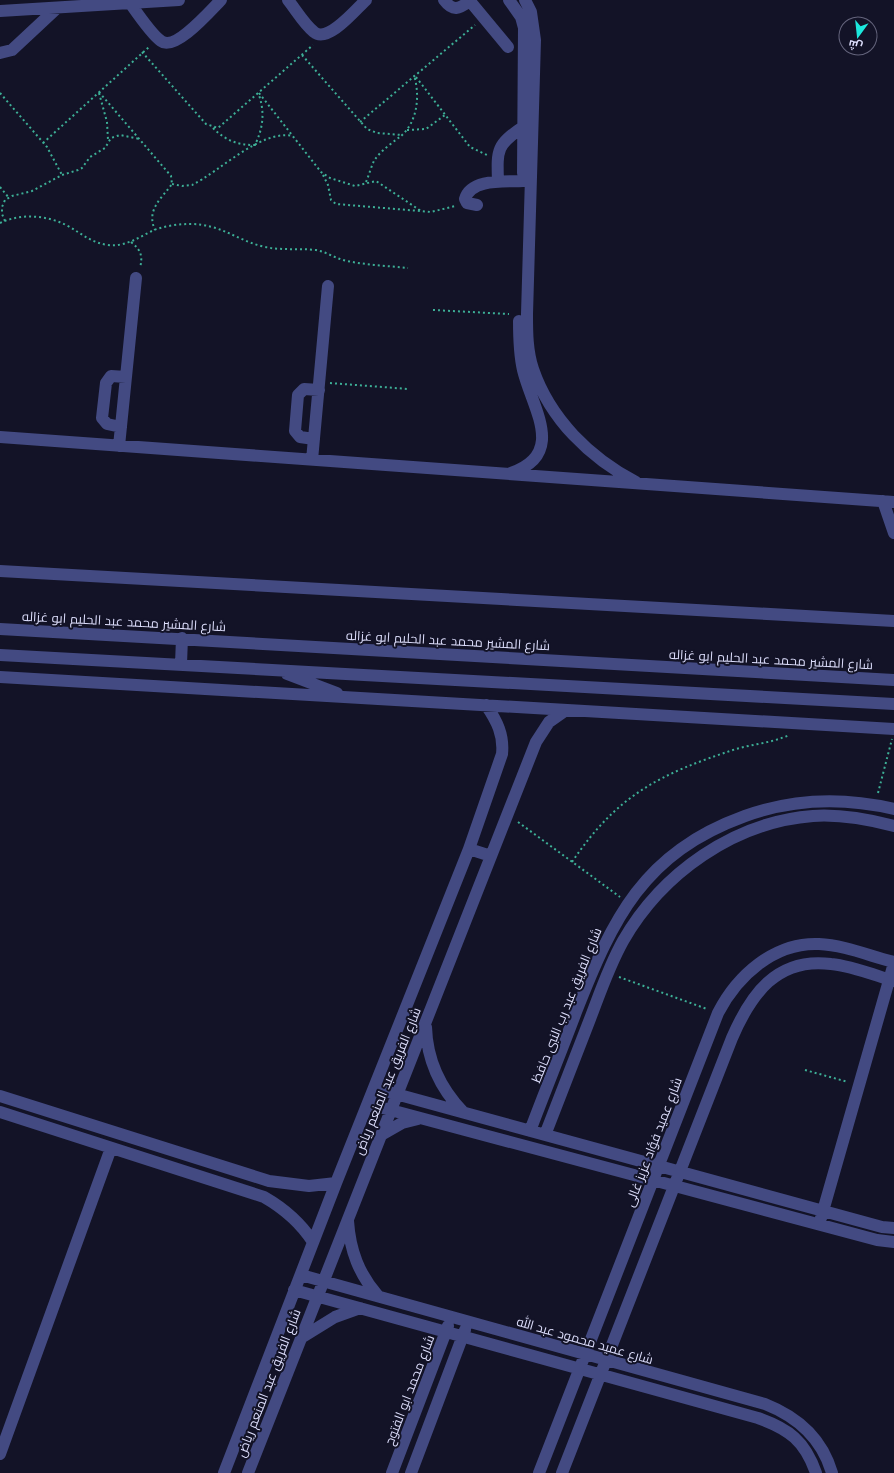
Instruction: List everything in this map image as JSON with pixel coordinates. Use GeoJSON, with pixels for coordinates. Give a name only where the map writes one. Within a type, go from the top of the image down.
{"type":"FeatureCollection","features":[{"type":"Feature","properties":{"kind":"street"},"geometry":{"type":"LineString","coordinates":[[0,11],[179,0]]}},
{"type":"Feature","properties":{"kind":"street"},"geometry":{"type":"LineString","coordinates":[[130,3],[158,38],[165,43],[170,44],[179,40],[221,0]]}},
{"type":"Feature","properties":{"kind":"street"},"geometry":{"type":"LineString","coordinates":[[288,0],[314,33],[324,35],[333,31],[366,0]]}},
{"type":"Feature","properties":{"kind":"street"},"geometry":{"type":"LineString","coordinates":[[444,0],[448,6],[454,9],[458,9],[469,1],[508,48]]}},
{"type":"Feature","properties":{"kind":"street"},"geometry":{"type":"LineString","coordinates":[[508,474],[522,469],[534,459],[541,446],[543,431],[540,416],[527,385],[519,353],[518,314],[523,182],[524,28],[521,17],[509,0]]}},
{"type":"Feature","properties":{"kind":"street"},"geometry":{"type":"LineString","coordinates":[[525,0],[531,12],[535,40],[527,314],[531,358],[542,390],[568,428],[601,460],[640,484]]}},
{"type":"Feature","properties":{"kind":"street"},"geometry":{"type":"LineString","coordinates":[[0,53],[12,50],[57,8]]}},
{"type":"Feature","properties":{"kind":"street"},"geometry":{"type":"LineString","coordinates":[[498,182],[498,157],[503,142],[523,127]]}},
{"type":"Feature","properties":{"kind":"street"},"geometry":{"type":"LineString","coordinates":[[472,204],[465,199],[466,194],[474,188],[486,183],[523,182]]}},
{"type":"Feature","properties":{"kind":"street"},"geometry":{"type":"LineString","coordinates":[[119,446],[136,278]]}},
{"type":"Feature","properties":{"kind":"street"},"geometry":{"type":"LineString","coordinates":[[312,460],[328,286]]}},
{"type":"Feature","properties":{"kind":"street"},"geometry":{"type":"LineString","coordinates":[[121,426],[108,424],[102,418],[106,382],[111,376],[126,377]]}},
{"type":"Feature","properties":{"kind":"street"},"geometry":{"type":"LineString","coordinates":[[314,439],[300,437],[295,431],[298,396],[304,388],[319,386]]}},
{"type":"Feature","properties":{"kind":"street"},"geometry":{"type":"LineString","coordinates":[[0,438],[889,502],[894,533]]}},
{"type":"Feature","properties":{"kind":"street"},"geometry":{"type":"LineString","coordinates":[[0,571],[894,621]]}},
{"type":"Feature","properties":{"kind":"street","name":"شارع المشير محمد عبد الحليم ابو غزاله"},"geometry":{"type":"LineString","coordinates":[[0,629],[182,638],[894,680]]}},
{"type":"Feature","properties":{"kind":"street"},"geometry":{"type":"LineString","coordinates":[[181,664],[182,638]]}},
{"type":"Feature","properties":{"kind":"street"},"geometry":{"type":"LineString","coordinates":[[0,655],[894,704]]}},
{"type":"Feature","properties":{"kind":"street"},"geometry":{"type":"LineString","coordinates":[[274,670],[350,697]]}},
{"type":"Feature","properties":{"kind":"street"},"geometry":{"type":"LineString","coordinates":[[0,677],[566,710],[893,733]]}},
{"type":"Feature","properties":{"kind":"street","name":"شارع الفريق عبد المنعم رياض"},"geometry":{"type":"LineString","coordinates":[[224,1473],[336,1183],[469,849],[502,754],[503,742],[501,733],[486,705]]}},
{"type":"Feature","properties":{"kind":"street","name":"شارع الفريق عبد المنعم رياض"},"geometry":{"type":"LineString","coordinates":[[248,1473],[539,735],[549,722],[566,710]]}},
{"type":"Feature","properties":{"kind":"street","name":"شارع الفريق عبد رب النبى حافظ"},"geometry":{"type":"LineString","coordinates":[[530,1131],[599,954],[628,903],[655,870],[678,850],[704,834],[731,821],[760,810],[811,800],[833,800],[894,809]]}},
{"type":"Feature","properties":{"kind":"street","name":"شارع الفريق عبد رب النبى حافظ"},"geometry":{"type":"LineString","coordinates":[[546,1135],[608,973],[624,940],[651,902],[667,884],[689,865],[719,846],[765,826],[813,816],[853,818],[894,826]]}},
{"type":"Feature","properties":{"kind":"street"},"geometry":{"type":"LineString","coordinates":[[469,849],[491,856]]}},
{"type":"Feature","properties":{"kind":"street","name":"شارع عميد فؤاد عزيز غالى"},"geometry":{"type":"LineString","coordinates":[[539,1473],[653,1180],[660,1166],[718,1013],[731,990],[742,977],[755,966],[785,950],[802,946],[818,944],[838,947],[894,963]]}},
{"type":"Feature","properties":{"kind":"street"},"geometry":{"type":"LineString","coordinates":[[562,1473],[732,1038],[748,1003],[761,988],[776,976],[793,968],[812,963],[833,964],[892,980]]}},
{"type":"Feature","properties":{"kind":"street"},"geometry":{"type":"LineString","coordinates":[[818,1224],[892,980],[894,963]]}},
{"type":"Feature","properties":{"kind":"street"},"geometry":{"type":"LineString","coordinates":[[425,1022],[427,1047],[435,1072],[447,1094],[464,1113]]}},
{"type":"Feature","properties":{"kind":"street"},"geometry":{"type":"LineString","coordinates":[[374,1088],[882,1227],[894,1228]]}},
{"type":"Feature","properties":{"kind":"street"},"geometry":{"type":"LineString","coordinates":[[0,1096],[269,1181],[302,1186],[336,1183]]}},
{"type":"Feature","properties":{"kind":"street"},"geometry":{"type":"LineString","coordinates":[[368,1104],[877,1240],[894,1242]]}},
{"type":"Feature","properties":{"kind":"street"},"geometry":{"type":"LineString","coordinates":[[40,1125],[45,1110]]}},
{"type":"Feature","properties":{"kind":"street"},"geometry":{"type":"LineString","coordinates":[[0,1112],[264,1197],[292,1216],[304,1228],[313,1242]]}},
{"type":"Feature","properties":{"kind":"street"},"geometry":{"type":"LineString","coordinates":[[381,1135],[402,1123],[422,1119]]}},
{"type":"Feature","properties":{"kind":"street"},"geometry":{"type":"LineString","coordinates":[[0,1454],[111,1148]]}},
{"type":"Feature","properties":{"kind":"street"},"geometry":{"type":"LineString","coordinates":[[348,1218],[352,1252],[358,1268],[367,1283],[378,1296]]}},
{"type":"Feature","properties":{"kind":"street","name":"شارع عميد محمود عبد الله"},"geometry":{"type":"LineString","coordinates":[[300,1275],[765,1404],[782,1411],[797,1420],[810,1432],[821,1446],[829,1461],[832,1473]]}},
{"type":"Feature","properties":{"kind":"street"},"geometry":{"type":"LineString","coordinates":[[294,1290],[580,1368],[774,1424],[789,1432],[802,1444],[811,1459],[816,1473]]}},
{"type":"Feature","properties":{"kind":"street"},"geometry":{"type":"LineString","coordinates":[[301,1338],[335,1317],[360,1308]]}},
{"type":"Feature","properties":{"kind":"street","name":"شارع محمد ابو الفتوح"},"geometry":{"type":"LineString","coordinates":[[392,1473],[452,1317]]}},
{"type":"Feature","properties":{"kind":"street"},"geometry":{"type":"LineString","coordinates":[[411,1473],[468,1322]]}},
{"type":"Feature","properties":{"kind":"path"},"geometry":{"type":"LineString","coordinates":[[360,122],[414,75],[484,18]]}},
{"type":"Feature","properties":{"kind":"path"},"geometry":{"type":"LineString","coordinates":[[142,52],[206,124],[218,128],[324,35]]}},
{"type":"Feature","properties":{"kind":"path"},"geometry":{"type":"LineString","coordinates":[[43,143],[158,38]]}},
{"type":"Feature","properties":{"kind":"path"},"geometry":{"type":"LineString","coordinates":[[302,55],[367,129],[377,133],[402,135]]}},
{"type":"Feature","properties":{"kind":"path"},"geometry":{"type":"LineString","coordinates":[[414,75],[470,147],[482,154],[498,157]]}},
{"type":"Feature","properties":{"kind":"path"},"geometry":{"type":"LineString","coordinates":[[366,182],[374,161],[390,144],[406,131],[411,122],[418,95],[414,75]]}},
{"type":"Feature","properties":{"kind":"path"},"geometry":{"type":"LineString","coordinates":[[99,92],[171,176],[172,184],[154,207],[151,214],[151,222],[155,230]]}},
{"type":"Feature","properties":{"kind":"path"},"geometry":{"type":"LineString","coordinates":[[5,221],[2,214],[2,207],[9,198],[32,191],[62,175],[82,168],[90,157],[105,148],[108,140],[107,122],[99,92]]}},
{"type":"Feature","properties":{"kind":"path"},"geometry":{"type":"LineString","coordinates":[[0,93],[43,143],[62,175]]}},
{"type":"Feature","properties":{"kind":"path"},"geometry":{"type":"LineString","coordinates":[[259,93],[321,172],[328,185],[331,200],[336,204],[431,212],[472,204]]}},
{"type":"Feature","properties":{"kind":"path"},"geometry":{"type":"LineString","coordinates":[[255,145],[263,124],[262,105],[259,93]]}},
{"type":"Feature","properties":{"kind":"path"},"geometry":{"type":"LineString","coordinates":[[406,131],[413,129],[426,129],[445,115]]}},
{"type":"Feature","properties":{"kind":"path"},"geometry":{"type":"LineString","coordinates":[[212,127],[221,136],[231,142],[243,145],[255,145]]}},
{"type":"Feature","properties":{"kind":"path"},"geometry":{"type":"LineString","coordinates":[[172,184],[182,186],[192,185],[255,145],[285,134],[293,136]]}},
{"type":"Feature","properties":{"kind":"path"},"geometry":{"type":"LineString","coordinates":[[108,140],[120,135],[140,139]]}},
{"type":"Feature","properties":{"kind":"path"},"geometry":{"type":"LineString","coordinates":[[321,172],[344,184],[355,186],[366,182],[376,181],[421,211]]}},
{"type":"Feature","properties":{"kind":"path"},"geometry":{"type":"LineString","coordinates":[[0,187],[9,198]]}},
{"type":"Feature","properties":{"kind":"path"},"geometry":{"type":"LineString","coordinates":[[0,223],[20,217],[36,217],[52,220],[67,226],[90,240],[100,244],[110,245],[131,242],[155,230],[170,225],[190,224],[210,226],[230,232],[248,242],[269,248],[316,250],[349,261],[408,268]]}},
{"type":"Feature","properties":{"kind":"path"},"geometry":{"type":"LineString","coordinates":[[131,242],[139,248],[142,258],[136,278]]}},
{"type":"Feature","properties":{"kind":"path"},"geometry":{"type":"LineString","coordinates":[[433,310],[518,314]]}},
{"type":"Feature","properties":{"kind":"path"},"geometry":{"type":"LineString","coordinates":[[319,386],[408,389]]}},
{"type":"Feature","properties":{"kind":"path"},"geometry":{"type":"LineString","coordinates":[[875,805],[893,733]]}},
{"type":"Feature","properties":{"kind":"path"},"geometry":{"type":"LineString","coordinates":[[572,862],[587,840],[605,819],[625,801],[647,786],[704,760],[792,734]]}},
{"type":"Feature","properties":{"kind":"path"},"geometry":{"type":"LineString","coordinates":[[507,814],[628,903]]}},
{"type":"Feature","properties":{"kind":"path"},"geometry":{"type":"LineString","coordinates":[[608,973],[718,1013]]}},
{"type":"Feature","properties":{"kind":"path"},"geometry":{"type":"LineString","coordinates":[[805,1070],[859,1085]]}}]}
